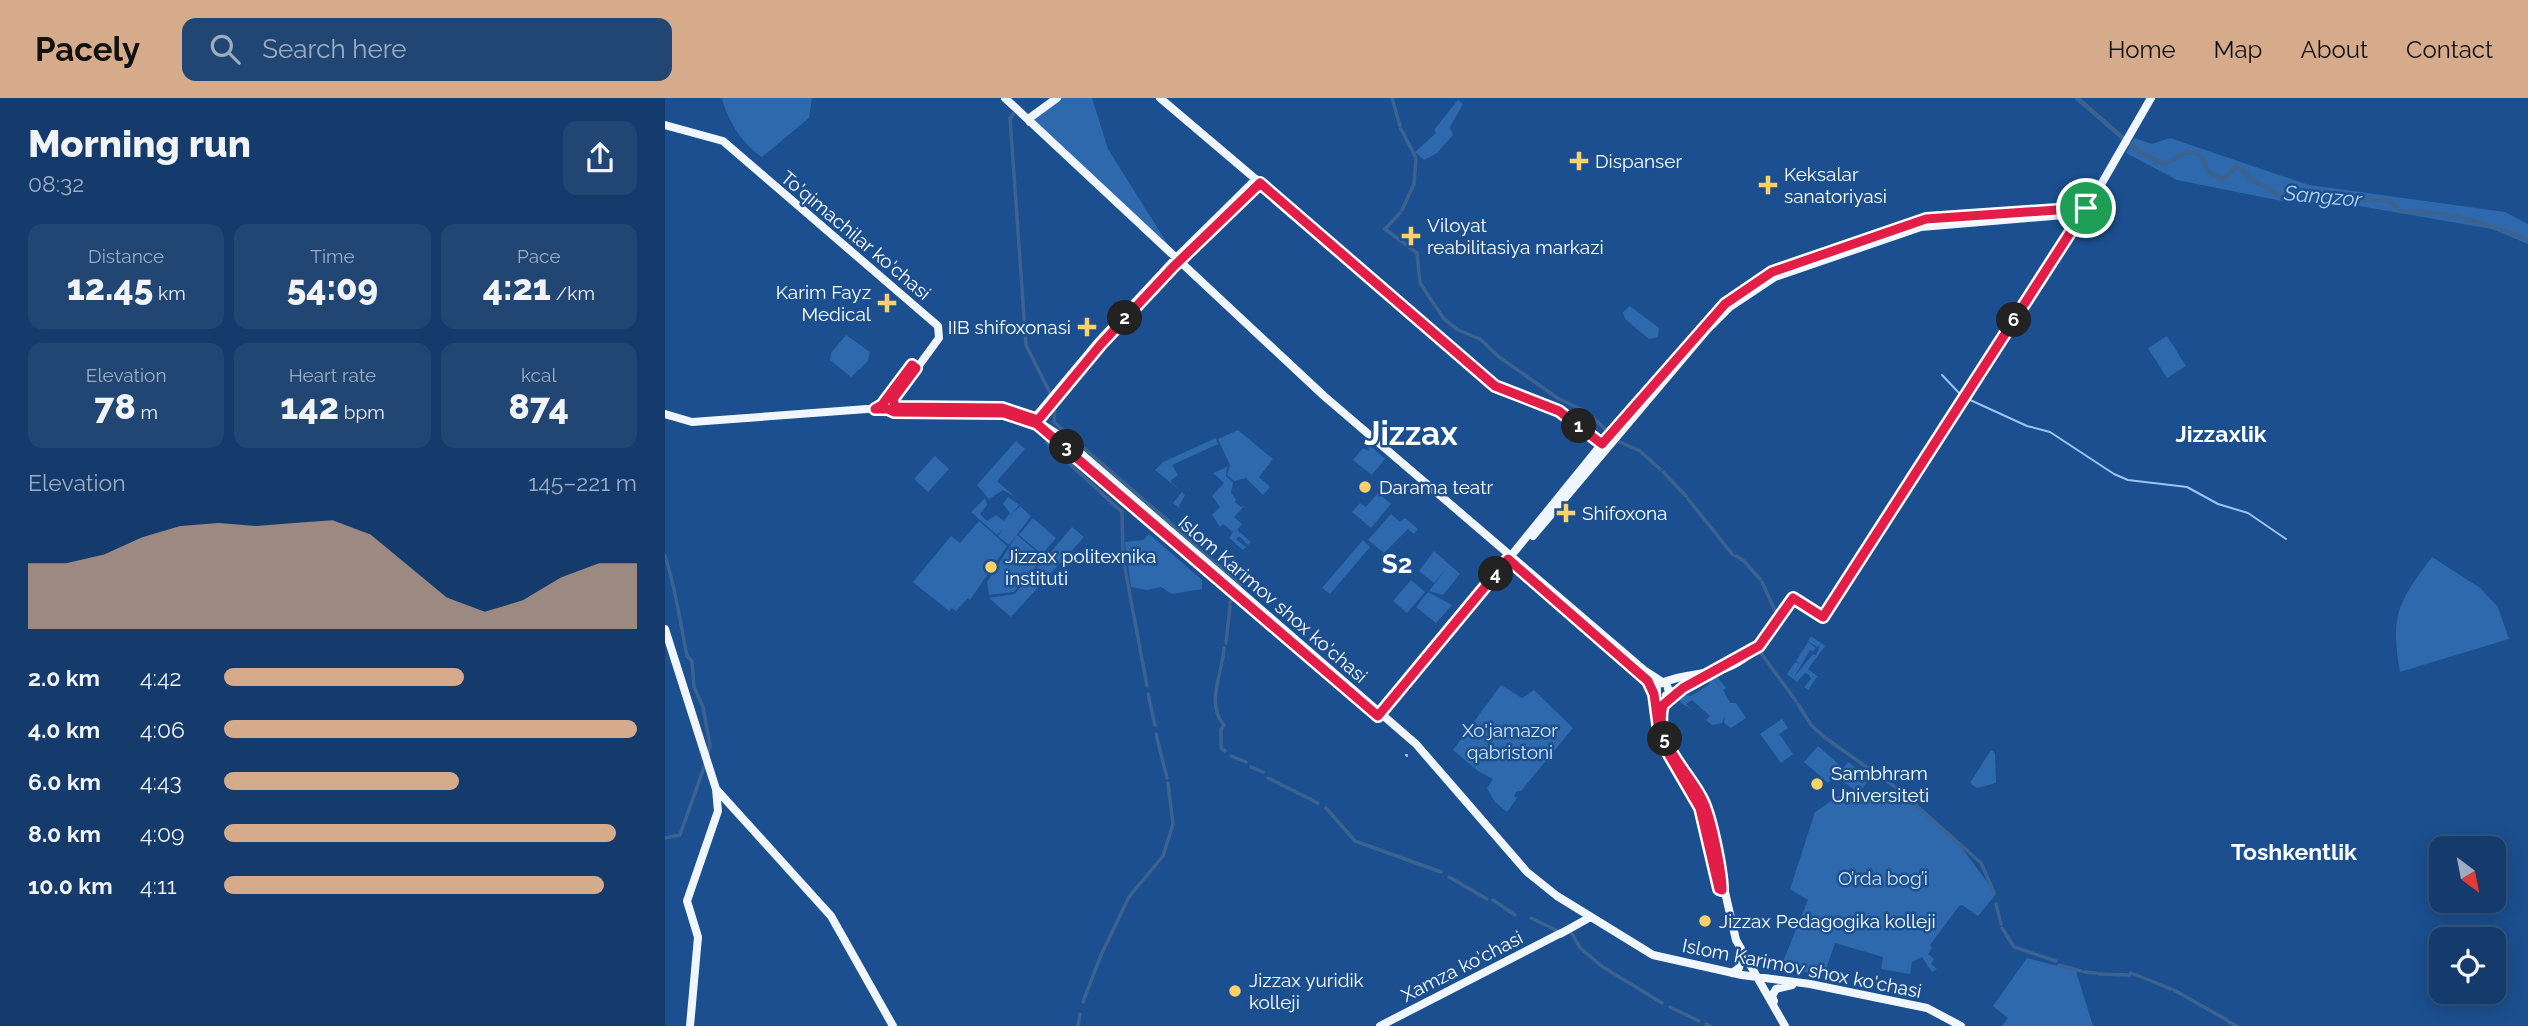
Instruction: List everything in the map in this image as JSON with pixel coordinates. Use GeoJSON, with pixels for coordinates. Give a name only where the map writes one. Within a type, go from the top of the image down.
{"type":"FeatureCollection","features":[{"type":"Feature","properties":{"kind":"main road"},"geometry":{"type":"LineString","coordinates":[[997,98],[1023,116]]}},
{"type":"Feature","properties":{"kind":"main road"},"geometry":{"type":"LineString","coordinates":[[1005,98],[1276,355],[1650,679],[1657,693]]}},
{"type":"Feature","properties":{"kind":"main road"},"geometry":{"type":"LineString","coordinates":[[1023,116],[1052,98]]}},
{"type":"Feature","properties":{"kind":"main road"},"geometry":{"type":"LineString","coordinates":[[1023,116],[1057,98]]}},
{"type":"Feature","properties":{"kind":"main road"},"geometry":{"type":"LineString","coordinates":[[1160,98],[1495,386],[1559,411],[1604,445]]}},
{"type":"Feature","properties":{"kind":"main road"},"geometry":{"type":"LineString","coordinates":[[1657,693],[1666,695],[1683,688],[1759,646],[1793,598],[1823,617],[2084,211],[2151,98]]}},
{"type":"Feature","properties":{"kind":"main road","name":"To'qimachilar ko'chasi"},"geometry":{"type":"LineString","coordinates":[[665,126],[722,141],[936,324],[940,335],[914,367],[888,407]]}},
{"type":"Feature","properties":{"kind":"main road"},"geometry":{"type":"LineString","coordinates":[[1035,420],[1098,342],[1258,181]]}},
{"type":"Feature","properties":{"kind":"main road"},"geometry":{"type":"LineString","coordinates":[[1382,718],[1604,445],[1725,304],[1772,272],[1926,219],[2084,211]]}},
{"type":"Feature","properties":{"kind":"main road","name":"Islom Karimov shox ko'chasi"},"geometry":{"type":"LineString","coordinates":[[665,417],[678,425],[695,426],[888,407],[995,412],[1035,420],[1419,747],[1532,884],[1587,919],[1653,955],[1757,980],[1782,980],[1942,1015],[1961,1026]]}},
{"type":"Feature","properties":{"kind":"main road"},"geometry":{"type":"LineString","coordinates":[[665,629],[716,789],[719,811],[687,901],[698,937],[690,1026]]}},
{"type":"Feature","properties":{"kind":"main road"},"geometry":{"type":"LineString","coordinates":[[1650,679],[1665,681],[1714,671]]}},
{"type":"Feature","properties":{"kind":"main road"},"geometry":{"type":"LineString","coordinates":[[1650,679],[1662,744],[1700,808],[1734,935],[1783,1026]]}},
{"type":"Feature","properties":{"kind":"main road"},"geometry":{"type":"LineString","coordinates":[[1656,713],[1657,687],[1665,681]]}},
{"type":"Feature","properties":{"kind":"main road"},"geometry":{"type":"LineString","coordinates":[[1665,681],[1669,687],[1661,723],[1664,738],[1705,805],[1729,932],[1741,958],[1778,1010]]}},
{"type":"Feature","properties":{"kind":"main road"},"geometry":{"type":"LineString","coordinates":[[1663,705],[1683,688]]}},
{"type":"Feature","properties":{"kind":"main road"},"geometry":{"type":"LineString","coordinates":[[716,789],[831,916],[893,1026]]}},
{"type":"Feature","properties":{"kind":"main road","name":"Islom Karimov shox ko'chasi"},"geometry":{"type":"LineString","coordinates":[[1467,808],[1537,883],[1606,929]]}},
{"type":"Feature","properties":{"kind":"main road","name":"Xamza ko'chasi"},"geometry":{"type":"LineString","coordinates":[[1380,1026],[1587,919]]}},
{"type":"Feature","properties":{"kind":"main road","name":"Islom Karimov shox ko'chasi"},"geometry":{"type":"LineString","coordinates":[[1623,938],[1653,958],[1757,980],[1796,984]]}},
{"type":"Feature","properties":{"kind":"main road"},"geometry":{"type":"LineString","coordinates":[[1732,973],[1739,968],[1741,958]]}},
{"type":"Feature","properties":{"kind":"main road"},"geometry":{"type":"LineString","coordinates":[[1749,964],[1758,971],[1782,980]]}},
{"type":"Feature","properties":{"kind":"main road"},"geometry":{"type":"LineString","coordinates":[[1783,1026],[1774,992],[1780,987],[1796,984]]}},
{"type":"Feature","properties":{"kind":"green space"},"geometry":{"type":"Polygon","coordinates":[[[722,98],[812,98],[809,118],[762,157],[748,146],[737,131],[722,98]]]}},
{"type":"Feature","properties":{"kind":"green space"},"geometry":{"type":"Polygon","coordinates":[[[1062,98],[1092,98],[1108,149],[1170,248],[1033,122],[1034,117],[1062,98]]]}},
{"type":"Feature","properties":{"kind":"green space"},"geometry":{"type":"Polygon","coordinates":[[[1458,100],[1463,104],[1450,127],[1453,135],[1437,153],[1424,160],[1415,152],[1436,133],[1434,130],[1458,100]]]}},
{"type":"Feature","properties":{"kind":"green space"},"geometry":{"type":"Polygon","coordinates":[[[2134,138],[2152,144],[2170,138],[2309,185],[2505,212],[2528,224],[2528,244],[2492,229],[2342,203],[2282,201],[2177,180],[2126,153],[2134,138]]]}},
{"type":"Feature","properties":{"kind":"green space"},"geometry":{"type":"Polygon","coordinates":[[[1630,306],[1659,328],[1658,337],[1649,339],[1625,319],[1623,312],[1630,306]]]}},
{"type":"Feature","properties":{"kind":"green space"},"geometry":{"type":"Polygon","coordinates":[[[846,335],[870,352],[868,361],[851,377],[830,360],[831,353],[846,335]]]}},
{"type":"Feature","properties":{"kind":"green space"},"geometry":{"type":"Polygon","coordinates":[[[2167,336],[2186,366],[2167,378],[2148,348],[2167,336]]]}},
{"type":"Feature","properties":{"kind":"green space"},"geometry":{"type":"Polygon","coordinates":[[[1238,430],[1273,459],[1259,477],[1270,487],[1263,495],[1246,478],[1234,481],[1227,475],[1230,465],[1218,439],[1238,430]]]}},
{"type":"Feature","properties":{"kind":"green space"},"geometry":{"type":"Polygon","coordinates":[[[1216,438],[1218,444],[1172,465],[1178,475],[1170,481],[1180,491],[1155,470],[1163,462],[1216,438]]]}},
{"type":"Feature","properties":{"kind":"green space"},"geometry":{"type":"Polygon","coordinates":[[[1016,441],[1025,449],[997,481],[1015,497],[1003,490],[989,499],[977,485],[1016,441]]]}},
{"type":"Feature","properties":{"kind":"green space"},"geometry":{"type":"Polygon","coordinates":[[[1367,443],[1385,459],[1372,475],[1353,460],[1363,448],[1369,451],[1367,443]]]}},
{"type":"Feature","properties":{"kind":"green space"},"geometry":{"type":"Polygon","coordinates":[[[935,456],[949,469],[928,492],[914,479],[935,456]]]}},
{"type":"Feature","properties":{"kind":"green space"},"geometry":{"type":"Polygon","coordinates":[[[1227,467],[1226,476],[1233,482],[1231,493],[1236,499],[1235,502],[1241,507],[1244,506],[1234,517],[1242,524],[1237,530],[1251,542],[1248,545],[1239,536],[1236,539],[1246,547],[1243,550],[1229,538],[1233,532],[1223,524],[1220,527],[1212,515],[1220,507],[1212,496],[1224,483],[1213,473],[1227,467]]]}},
{"type":"Feature","properties":{"kind":"green space"},"geometry":{"type":"Polygon","coordinates":[[[1182,492],[1185,495],[1179,506],[1181,509],[1173,503],[1182,492]]]}},
{"type":"Feature","properties":{"kind":"green space"},"geometry":{"type":"Polygon","coordinates":[[[1378,493],[1391,504],[1371,528],[1352,512],[1360,503],[1366,507],[1378,493]]]}},
{"type":"Feature","properties":{"kind":"green space"},"geometry":{"type":"Polygon","coordinates":[[[1008,497],[1019,505],[1011,515],[1020,506],[1031,516],[1009,545],[998,536],[1003,529],[997,535],[971,512],[985,498],[987,505],[980,514],[987,521],[996,515],[1004,521],[1010,513],[1003,504],[1008,497]]]}},
{"type":"Feature","properties":{"kind":"green space"},"geometry":{"type":"Polygon","coordinates":[[[1391,514],[1400,522],[1405,518],[1418,529],[1414,534],[1408,529],[1384,553],[1368,540],[1391,514]]]}},
{"type":"Feature","properties":{"kind":"green space"},"geometry":{"type":"Polygon","coordinates":[[[1033,518],[1056,538],[1042,554],[1019,535],[1033,518]]]}},
{"type":"Feature","properties":{"kind":"green space"},"geometry":{"type":"Polygon","coordinates":[[[979,521],[1007,546],[970,600],[968,598],[956,611],[952,608],[949,611],[913,582],[951,536],[960,543],[979,521]]]}},
{"type":"Feature","properties":{"kind":"green space"},"geometry":{"type":"Polygon","coordinates":[[[1072,527],[1084,537],[1011,617],[989,598],[1015,594],[1072,527]]]}},
{"type":"Feature","properties":{"kind":"green space"},"geometry":{"type":"Polygon","coordinates":[[[1149,534],[1202,580],[1202,589],[1172,594],[1161,587],[1147,590],[1131,587],[1125,542],[1143,540],[1149,534]]]}},
{"type":"Feature","properties":{"kind":"green space"},"geometry":{"type":"Polygon","coordinates":[[[1017,535],[1044,558],[1014,592],[989,595],[987,582],[1017,535]]]}},
{"type":"Feature","properties":{"kind":"green space"},"geometry":{"type":"Polygon","coordinates":[[[1363,540],[1370,547],[1330,594],[1322,588],[1363,540]]]}},
{"type":"Feature","properties":{"kind":"green space"},"geometry":{"type":"Polygon","coordinates":[[[1434,551],[1460,574],[1443,595],[1429,591],[1446,569],[1434,583],[1419,571],[1434,551]]]}},
{"type":"Feature","properties":{"kind":"green space"},"geometry":{"type":"Polygon","coordinates":[[[2432,557],[2480,588],[2498,607],[2509,639],[2400,672],[2396,637],[2399,610],[2411,586],[2432,557]]]}},
{"type":"Feature","properties":{"kind":"green space"},"geometry":{"type":"Polygon","coordinates":[[[1411,580],[1425,592],[1407,613],[1393,601],[1411,580]]]}},
{"type":"Feature","properties":{"kind":"green space"},"geometry":{"type":"Polygon","coordinates":[[[1428,592],[1452,605],[1436,623],[1416,607],[1428,592]]]}},
{"type":"Feature","properties":{"kind":"green space"},"geometry":{"type":"Polygon","coordinates":[[[1811,636],[1825,646],[1808,669],[1821,679],[1817,677],[1808,690],[1804,687],[1811,679],[1809,675],[1805,673],[1797,682],[1787,674],[1795,662],[1800,664],[1796,661],[1808,642],[1816,648],[1810,650],[1794,677],[1813,654],[1816,655],[1820,645],[1817,647],[1808,641],[1811,636]]]}},
{"type":"Feature","properties":{"kind":"green space"},"geometry":{"type":"Polygon","coordinates":[[[1714,673],[1726,688],[1723,690],[1730,703],[1736,703],[1746,718],[1731,728],[1724,723],[1725,715],[1722,723],[1712,725],[1706,720],[1710,716],[1692,700],[1686,704],[1693,710],[1681,703],[1679,697],[1683,694],[1691,696],[1710,684],[1706,679],[1710,674],[1723,692],[1711,674],[1714,673]]]}},
{"type":"Feature","properties":{"kind":"green space","name":"Xo'jamazor qabristoni"},"geometry":{"type":"Polygon","coordinates":[[[1501,685],[1522,698],[1534,690],[1573,728],[1521,791],[1517,791],[1514,796],[1517,798],[1507,812],[1495,802],[1487,788],[1493,779],[1478,771],[1453,750],[1501,685]]]}},
{"type":"Feature","properties":{"kind":"green space"},"geometry":{"type":"Polygon","coordinates":[[[1782,719],[1788,728],[1777,736],[1780,735],[1793,754],[1781,763],[1760,734],[1782,719]]]}},
{"type":"Feature","properties":{"kind":"green space"},"geometry":{"type":"Polygon","coordinates":[[[1818,746],[1842,767],[1828,783],[1804,762],[1818,746]]]}},
{"type":"Feature","properties":{"kind":"green space"},"geometry":{"type":"Polygon","coordinates":[[[1991,750],[1995,753],[1996,783],[1977,788],[1970,783],[1991,750]]]}},
{"type":"Feature","properties":{"kind":"green space"},"geometry":{"type":"Polygon","coordinates":[[[1848,762],[1870,778],[1859,793],[1836,777],[1848,762]]]}},
{"type":"Feature","properties":{"kind":"green space","name":"O’rda bog’i"},"geometry":{"type":"Polygon","coordinates":[[[1890,794],[1919,808],[1959,844],[1996,894],[1978,916],[1962,905],[1959,906],[1930,945],[1932,948],[1928,954],[1934,959],[1931,964],[1937,969],[1932,972],[1922,957],[1912,962],[1910,974],[1881,969],[1883,957],[1835,943],[1823,978],[1782,964],[1808,900],[1790,889],[1815,812],[1839,796],[1890,794]]]}},
{"type":"Feature","properties":{"kind":"green space"},"geometry":{"type":"Polygon","coordinates":[[[2027,958],[2076,971],[2093,1026],[2002,1026],[2008,1018],[1993,1006],[2027,958]]]}},
{"type":"Feature","properties":{"kind":"waterway"},"geometry":{"type":"LineString","coordinates":[[1392,98],[1400,126]]}},
{"type":"Feature","properties":{"kind":"waterway","name":"Sangzor"},"geometry":{"type":"LineString","coordinates":[[2077,98],[2139,152],[2163,164],[2184,153],[2194,153],[2200,155],[2208,171],[2221,179],[2228,176],[2236,165],[2251,179],[2282,196],[2327,192],[2337,198],[2391,201],[2400,211],[2466,219],[2528,241]]}},
{"type":"Feature","properties":{"kind":"waterway"},"geometry":{"type":"LineString","coordinates":[[1017,109],[1010,118],[1026,345],[1051,395]]}},
{"type":"Feature","properties":{"kind":"waterway"},"geometry":{"type":"LineString","coordinates":[[1401,129],[1415,156]]}},
{"type":"Feature","properties":{"kind":"waterway"},"geometry":{"type":"LineString","coordinates":[[1402,210],[1414,184],[1416,159]]}},
{"type":"Feature","properties":{"kind":"waterway"},"geometry":{"type":"LineString","coordinates":[[1400,213],[1385,229],[1417,253],[1420,283],[1444,319],[1458,330],[1480,339],[1499,357],[1559,399],[1587,412],[1606,430]]}},
{"type":"Feature","properties":{"kind":"waterway"},"geometry":{"type":"LineString","coordinates":[[1942,375],[1961,395]]}},
{"type":"Feature","properties":{"kind":"waterway"},"geometry":{"type":"LineString","coordinates":[[1968,399],[2027,426],[2050,432],[2114,474],[2128,480],[2187,487],[2218,504],[2248,513],[2286,539]]}},
{"type":"Feature","properties":{"kind":"waterway"},"geometry":{"type":"LineString","coordinates":[[1054,422],[1055,403]]}},
{"type":"Feature","properties":{"kind":"waterway"},"geometry":{"type":"LineString","coordinates":[[1054,422],[1197,546]]}},
{"type":"Feature","properties":{"kind":"waterway"},"geometry":{"type":"LineString","coordinates":[[1048,440],[1047,443],[1122,512],[1123,558],[1147,686]]}},
{"type":"Feature","properties":{"kind":"waterway"},"geometry":{"type":"LineString","coordinates":[[1620,442],[1640,451]]}},
{"type":"Feature","properties":{"kind":"waterway"},"geometry":{"type":"LineString","coordinates":[[1642,453],[1660,469]]}},
{"type":"Feature","properties":{"kind":"waterway"},"geometry":{"type":"LineString","coordinates":[[1663,472],[1686,496]]}},
{"type":"Feature","properties":{"kind":"waterway"},"geometry":{"type":"LineString","coordinates":[[1688,499],[1733,555]]}},
{"type":"Feature","properties":{"kind":"waterway"},"geometry":{"type":"LineString","coordinates":[[1199,549],[1229,575]]}},
{"type":"Feature","properties":{"kind":"waterway"},"geometry":{"type":"LineString","coordinates":[[665,556],[687,656],[692,661],[694,687],[703,707],[710,745],[708,754]]}},
{"type":"Feature","properties":{"kind":"waterway"},"geometry":{"type":"LineString","coordinates":[[1736,556],[1760,579]]}},
{"type":"Feature","properties":{"kind":"waterway"},"geometry":{"type":"LineString","coordinates":[[1230,576],[1241,584],[1238,588]]}},
{"type":"Feature","properties":{"kind":"waterway"},"geometry":{"type":"LineString","coordinates":[[1762,582],[1776,618]]}},
{"type":"Feature","properties":{"kind":"waterway"},"geometry":{"type":"LineString","coordinates":[[1230,603],[1234,592]]}},
{"type":"Feature","properties":{"kind":"waterway"},"geometry":{"type":"LineString","coordinates":[[1226,643],[1230,606]]}},
{"type":"Feature","properties":{"kind":"waterway"},"geometry":{"type":"LineString","coordinates":[[1224,648],[1215,698],[1219,717],[1224,725],[1221,729],[1221,748],[1225,751]]}},
{"type":"Feature","properties":{"kind":"waterway"},"geometry":{"type":"LineString","coordinates":[[1758,649],[1796,701]]}},
{"type":"Feature","properties":{"kind":"waterway"},"geometry":{"type":"LineString","coordinates":[[1148,694],[1155,725]]}},
{"type":"Feature","properties":{"kind":"waterway"},"geometry":{"type":"LineString","coordinates":[[1798,704],[1811,725],[1824,737],[1898,789],[1981,863],[1994,892]]}},
{"type":"Feature","properties":{"kind":"waterway"},"geometry":{"type":"LineString","coordinates":[[1156,734],[1167,778]]}},
{"type":"Feature","properties":{"kind":"waterway"},"geometry":{"type":"LineString","coordinates":[[1231,756],[1246,762]]}},
{"type":"Feature","properties":{"kind":"waterway"},"geometry":{"type":"LineString","coordinates":[[665,838],[680,835],[706,762]]}},
{"type":"Feature","properties":{"kind":"waterway"},"geometry":{"type":"LineString","coordinates":[[1251,767],[1263,772]]}},
{"type":"Feature","properties":{"kind":"waterway"},"geometry":{"type":"LineString","coordinates":[[1268,778],[1318,803]]}},
{"type":"Feature","properties":{"kind":"waterway"},"geometry":{"type":"LineString","coordinates":[[1083,1002],[1101,955],[1129,897],[1163,856],[1173,824],[1168,783]]}},
{"type":"Feature","properties":{"kind":"waterway"},"geometry":{"type":"LineString","coordinates":[[1326,808],[1355,841],[1441,872]]}},
{"type":"Feature","properties":{"kind":"waterway"},"geometry":{"type":"LineString","coordinates":[[1449,877],[1487,899]]}},
{"type":"Feature","properties":{"kind":"waterway"},"geometry":{"type":"LineString","coordinates":[[1493,900],[1515,915]]}},
{"type":"Feature","properties":{"kind":"waterway"},"geometry":{"type":"LineString","coordinates":[[1996,904],[2001,924]]}},
{"type":"Feature","properties":{"kind":"waterway"},"geometry":{"type":"LineString","coordinates":[[1531,918],[1560,932]]}},
{"type":"Feature","properties":{"kind":"waterway"},"geometry":{"type":"LineString","coordinates":[[2002,928],[2014,947],[2056,961]]}},
{"type":"Feature","properties":{"kind":"waterway"},"geometry":{"type":"LineString","coordinates":[[1570,930],[1580,948],[1603,967],[1662,1003]]}},
{"type":"Feature","properties":{"kind":"waterway"},"geometry":{"type":"LineString","coordinates":[[2059,965],[2081,971]]}},
{"type":"Feature","properties":{"kind":"waterway"},"geometry":{"type":"LineString","coordinates":[[2084,972],[2096,973]]}},
{"type":"Feature","properties":{"kind":"waterway"},"geometry":{"type":"LineString","coordinates":[[2131,973],[2171,989]]}},
{"type":"Feature","properties":{"kind":"waterway"},"geometry":{"type":"LineString","coordinates":[[2099,974],[2129,975]]}},
{"type":"Feature","properties":{"kind":"waterway"},"geometry":{"type":"LineString","coordinates":[[2174,990],[2227,1020]]}},
{"type":"Feature","properties":{"kind":"waterway"},"geometry":{"type":"LineString","coordinates":[[1670,1007],[1699,1021]]}},
{"type":"Feature","properties":{"kind":"waterway"},"geometry":{"type":"LineString","coordinates":[[1078,1026],[1080,1014]]}},
{"type":"Feature","properties":{"kind":"waterway"},"geometry":{"type":"LineString","coordinates":[[2229,1022],[2237,1026]]}},
{"type":"Feature","properties":{"kind":"waterway"},"geometry":{"type":"LineString","coordinates":[[1706,1024],[1710,1026]]}},
{"type":"Feature","properties":{"kind":"place","name":"Dispanser"},"geometry":{"type":"Point","coordinates":[1579,161]}},
{"type":"Feature","properties":{"kind":"place","name":"Keksalar sanatoriyasi"},"geometry":{"type":"Point","coordinates":[1768,185]}},
{"type":"Feature","properties":{"kind":"place","name":"Viloyat reabilitasiya markazi"},"geometry":{"type":"Point","coordinates":[1411,236]}},
{"type":"Feature","properties":{"kind":"place","name":"Karim Fayz Medical"},"geometry":{"type":"Point","coordinates":[887,303]}},
{"type":"Feature","properties":{"kind":"place","name":"IIB shifoxonasi"},"geometry":{"type":"Point","coordinates":[1087,327]}},
{"type":"Feature","properties":{"kind":"place","name":"Darama teatr"},"geometry":{"type":"Point","coordinates":[1365,487]}},
{"type":"Feature","properties":{"kind":"place","name":"Shifoxona"},"geometry":{"type":"Point","coordinates":[1566,513]}},
{"type":"Feature","properties":{"kind":"place","name":"Jizzax politexnika instituti"},"geometry":{"type":"Point","coordinates":[991,567]}},
{"type":"Feature","properties":{"kind":"place","name":"Sambhram Universiteti"},"geometry":{"type":"Point","coordinates":[1817,784]}},
{"type":"Feature","properties":{"kind":"place","name":"Jizzax Pedagogika kolleji"},"geometry":{"type":"Point","coordinates":[1705,921]}},
{"type":"Feature","properties":{"kind":"place","name":"Jizzax yuridik kolleji"},"geometry":{"type":"Point","coordinates":[1235,991]}},
{"type":"Feature","properties":{"kind":"district","name":"Jizzax"},"geometry":{"type":"Point","coordinates":[1411,433]}},
{"type":"Feature","properties":{"kind":"district","name":"Jizzaxlik"},"geometry":{"type":"Point","coordinates":[2221,433]}},
{"type":"Feature","properties":{"kind":"district","name":"S2"},"geometry":{"type":"Point","coordinates":[1397,564]}},
{"type":"Feature","properties":{"kind":"district","name":"Toshkentlik"},"geometry":{"type":"Point","coordinates":[2294,851]}},
{"type":"Feature","properties":{"kind":"route"},"geometry":{"type":"LineString","coordinates":[[1260,183],[1354,261],[1495,386],[1510,395],[1550,406],[1602,444],[1725,304],[1772,272],[1926,219],[2086,208],[1823,617],[1793,598],[1759,646],[1683,688],[1663,705],[1661,723],[1665,740],[1705,805],[1723,889],[1721,890],[1698,802],[1659,737],[1654,694],[1648,681],[1508,559],[1423,665],[1378,716],[1037,424],[1015,415],[995,412],[894,412],[875,409],[882,405],[912,365],[916,368],[893,399],[892,404],[897,408],[1002,408],[1038,420],[1101,344],[1173,267],[1225,213],[1260,183]]}}]}
